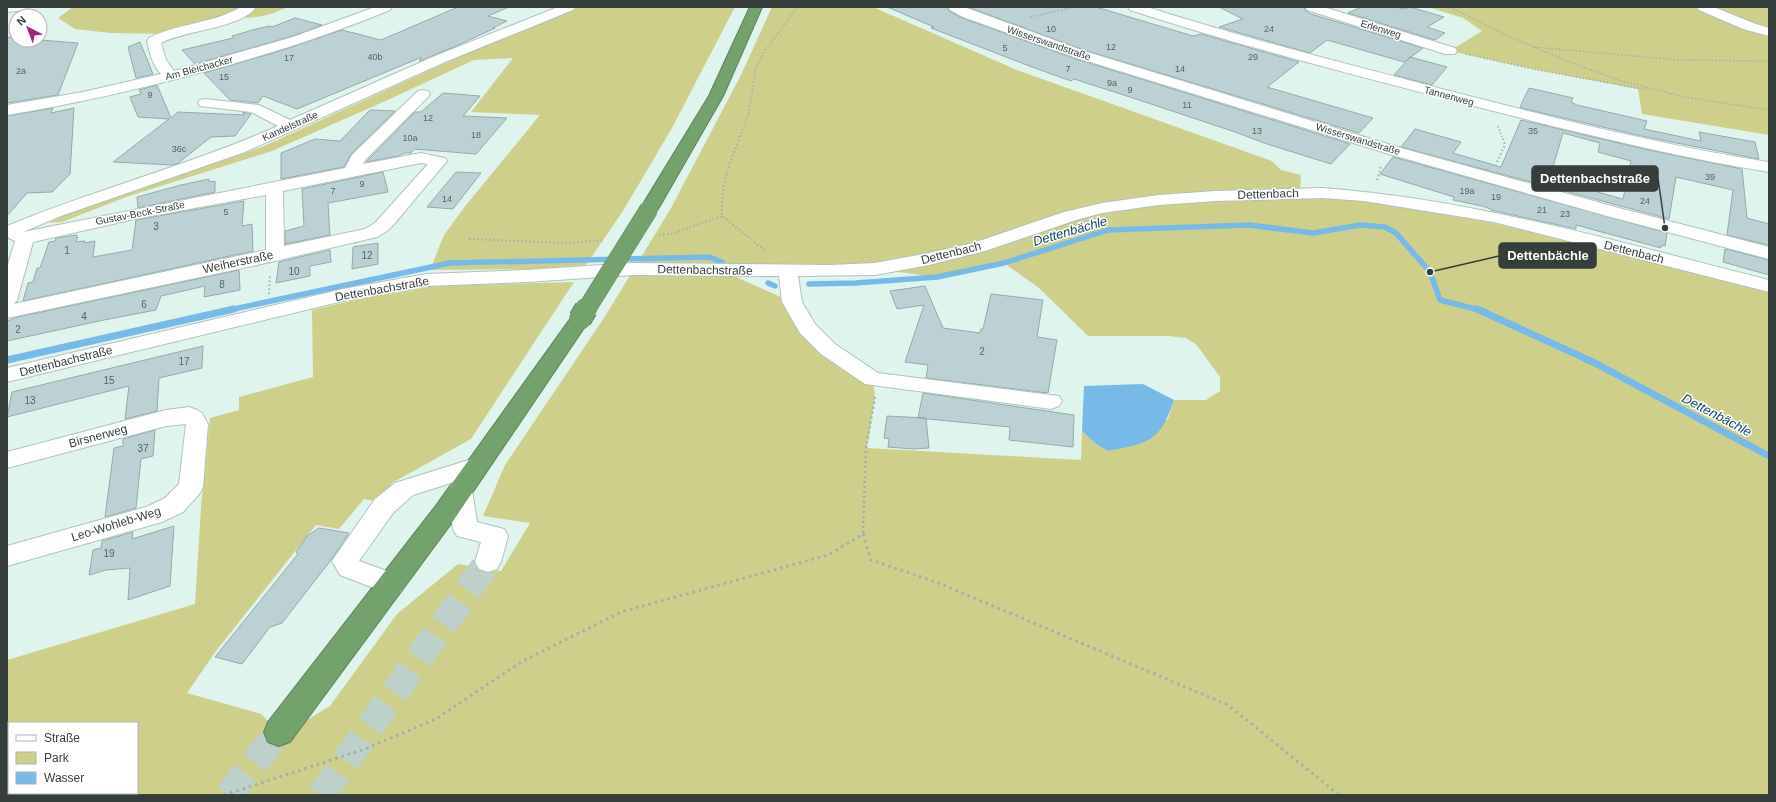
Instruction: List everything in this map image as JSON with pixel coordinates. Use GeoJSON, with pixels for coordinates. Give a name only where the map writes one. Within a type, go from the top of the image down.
{"type":"FeatureCollection","features":[{"type":"Feature","properties":{"kind":"highway"},"geometry":{"type":"LineString","coordinates":[[279,732],[392,584],[580,319],[649,209],[716,96],[756,7]]}},
{"type":"Feature","properties":{"kind":"street"},"geometry":{"type":"LineString","coordinates":[[7,8],[22,7]]}},
{"type":"Feature","properties":{"kind":"street"},"geometry":{"type":"LineString","coordinates":[[171,76],[163,70],[158,58],[154,41],[175,31],[220,21],[235,16],[250,7]]}},
{"type":"Feature","properties":{"kind":"street","name":"Am Bleichacker"},"geometry":{"type":"LineString","coordinates":[[7,110],[103,92],[171,76],[268,50],[358,19],[386,7]]}},
{"type":"Feature","properties":{"kind":"street","name":"Kandelstraße"},"geometry":{"type":"LineString","coordinates":[[7,232],[55,212],[239,149],[440,59],[569,7]]}},
{"type":"Feature","properties":{"kind":"street","name":"Wisserswandstraße"},"geometry":{"type":"LineString","coordinates":[[954,7],[968,14],[1079,54],[1395,151],[1769,253]]}},
{"type":"Feature","properties":{"kind":"street","name":"Tannenweg"},"geometry":{"type":"LineString","coordinates":[[1134,7],[1171,19],[1470,101],[1647,143],[1769,167]]}},
{"type":"Feature","properties":{"kind":"street","name":"Erlenweg"},"geometry":{"type":"LineString","coordinates":[[1311,7],[1450,51]]}},
{"type":"Feature","properties":{"kind":"street"},"geometry":{"type":"LineString","coordinates":[[1703,7],[1748,26],[1769,32]]}},
{"type":"Feature","properties":{"kind":"street"},"geometry":{"type":"LineString","coordinates":[[352,171],[358,158],[423,94]]}},
{"type":"Feature","properties":{"kind":"street"},"geometry":{"type":"LineString","coordinates":[[204,102],[254,108],[290,126]]}},
{"type":"Feature","properties":{"kind":"street","name":"Gustav-Beck-Straße"},"geometry":{"type":"LineString","coordinates":[[7,232],[25,238],[135,214],[274,188],[352,171],[422,158],[439,161]]}},
{"type":"Feature","properties":{"kind":"street","name":"Weiherstraße"},"geometry":{"type":"LineString","coordinates":[[7,312],[271,256],[371,233],[381,227],[389,219],[439,161]]}},
{"type":"Feature","properties":{"kind":"street"},"geometry":{"type":"LineString","coordinates":[[271,256],[275,251],[274,188]]}},
{"type":"Feature","properties":{"kind":"street","name":"Dettenbach"},"geometry":{"type":"LineString","coordinates":[[766,271],[838,271],[875,269],[979,247],[1070,216],[1102,208],[1159,200],[1300,192],[1347,194],[1494,217],[1769,286]]}},
{"type":"Feature","properties":{"kind":"street"},"geometry":{"type":"LineString","coordinates":[[7,300],[25,238]]}},
{"type":"Feature","properties":{"kind":"street","name":"Dettenbachstraße"},"geometry":{"type":"LineString","coordinates":[[7,375],[343,295],[426,280],[633,269],[766,271]]}},
{"type":"Feature","properties":{"kind":"street"},"geometry":{"type":"LineString","coordinates":[[788,270],[792,302],[807,328],[828,349],[873,379],[1051,401]]}},
{"type":"Feature","properties":{"kind":"street","name":"Birsnerweg"},"geometry":{"type":"LineString","coordinates":[[7,460],[166,418],[189,415]]}},
{"type":"Feature","properties":{"kind":"street","name":"Leo-Wohleb-Weg"},"geometry":{"type":"LineString","coordinates":[[7,556],[153,515],[174,505],[192,487],[197,424],[189,415]]}},
{"type":"Feature","properties":{"kind":"street"},"geometry":{"type":"LineString","coordinates":[[392,584],[349,568],[345,561],[384,506],[404,489],[475,467]]}},
{"type":"Feature","properties":{"kind":"street"},"geometry":{"type":"LineString","coordinates":[[460,490],[466,529],[495,536],[488,562]]}},
{"type":"Feature","properties":{"kind":"path"},"geometry":{"type":"LineString","coordinates":[[788,270],[722,216],[720,199],[724,181],[749,112],[756,68],[765,51],[797,7]]}},
{"type":"Feature","properties":{"kind":"path"},"geometry":{"type":"LineString","coordinates":[[996,24],[1060,9],[1076,7]]}},
{"type":"Feature","properties":{"kind":"path"},"geometry":{"type":"LineString","coordinates":[[1450,7],[1468,18],[1581,67],[1674,95]]}},
{"type":"Feature","properties":{"kind":"path"},"geometry":{"type":"LineString","coordinates":[[1532,47],[1679,60],[1769,61]]}},
{"type":"Feature","properties":{"kind":"path"},"geometry":{"type":"LineString","coordinates":[[1450,51],[1533,69],[1674,95],[1769,110]]}},
{"type":"Feature","properties":{"kind":"path"},"geometry":{"type":"LineString","coordinates":[[1470,101],[1500,128],[1505,145],[1500,158],[1486,177]]}},
{"type":"Feature","properties":{"kind":"path"},"geometry":{"type":"LineString","coordinates":[[1391,200],[1384,188],[1376,180],[1380,166],[1392,165],[1395,161],[1387,157],[1395,151]]}},
{"type":"Feature","properties":{"kind":"path"},"geometry":{"type":"LineString","coordinates":[[656,235],[671,234],[722,216]]}},
{"type":"Feature","properties":{"kind":"path"},"geometry":{"type":"LineString","coordinates":[[469,239],[568,243],[605,240]]}},
{"type":"Feature","properties":{"kind":"path"},"geometry":{"type":"LineString","coordinates":[[873,379],[875,397],[866,448],[863,534],[871,560],[936,582],[1228,705],[1339,795]]}},
{"type":"Feature","properties":{"kind":"path"},"geometry":{"type":"LineString","coordinates":[[224,795],[365,749],[436,719],[521,662],[621,612],[828,555],[863,534]]}},
{"type":"Feature","properties":{"kind":"green space"},"geometry":{"type":"Polygon","coordinates":[[[73,7],[288,7],[262,16],[249,18],[235,16],[165,34],[110,33],[75,29],[58,18],[73,7]]]}},
{"type":"Feature","properties":{"kind":"green space"},"geometry":{"type":"Polygon","coordinates":[[[579,7],[735,7],[672,128],[623,211],[586,265],[540,269],[430,270],[444,235],[466,205],[540,115],[471,112],[513,58],[474,60],[272,151],[129,196],[62,222],[49,223],[59,217],[262,147],[487,44],[579,7]]]}},
{"type":"Feature","properties":{"kind":"green space"},"geometry":{"type":"Polygon","coordinates":[[[772,7],[873,7],[1017,70],[1272,161],[1281,170],[1301,175],[1300,192],[1399,205],[1492,223],[1585,244],[1769,290],[1769,795],[7,795],[7,660],[195,604],[201,506],[210,418],[239,410],[239,397],[313,377],[312,310],[355,300],[433,286],[574,282],[471,439],[392,483],[378,502],[364,499],[339,529],[316,525],[216,651],[187,693],[261,714],[279,732],[294,728],[330,706],[397,614],[458,564],[501,571],[530,523],[483,516],[505,465],[604,318],[671,208],[741,75],[772,7]],[[1004,263],[937,277],[875,269],[723,271],[792,302],[807,328],[873,379],[875,397],[867,448],[1081,460],[1082,431],[1096,444],[1168,419],[1174,400],[1206,400],[1220,391],[1220,377],[1196,344],[1186,338],[1168,336],[1088,336],[1039,288],[1004,263]]]}},
{"type":"Feature","properties":{"kind":"green space"},"geometry":{"type":"Polygon","coordinates":[[[1428,7],[1769,7],[1769,135],[1642,114],[1638,89],[1450,51],[1482,31],[1463,18],[1428,7]]]}},
{"type":"Feature","properties":{"kind":"water"},"geometry":{"type":"Polygon","coordinates":[[[1143,384],[1174,400],[1164,425],[1151,438],[1134,446],[1108,451],[1096,444],[1082,431],[1084,386],[1143,384]]]}},
{"type":"Feature","properties":{"kind":"building"},"geometry":{"type":"Polygon","coordinates":[[[458,7],[509,7],[488,16],[507,21],[493,28],[495,28],[456,46],[419,61],[422,57],[297,109],[263,96],[258,103],[230,100],[204,73],[277,52],[342,30],[381,40],[458,7]]]}},
{"type":"Feature","properties":{"kind":"building"},"geometry":{"type":"Polygon","coordinates":[[[887,7],[947,7],[949,11],[962,18],[1073,58],[1350,144],[1331,164],[1074,79],[1071,81],[931,28],[934,27],[887,7]]]}},
{"type":"Feature","properties":{"kind":"building"},"geometry":{"type":"Polygon","coordinates":[[[968,7],[1096,7],[1193,36],[1201,34],[1299,62],[1267,87],[1373,118],[1359,133],[1084,50],[968,7]]]}},
{"type":"Feature","properties":{"kind":"building"},"geometry":{"type":"Polygon","coordinates":[[[1219,7],[1304,7],[1306,11],[1311,14],[1423,48],[1404,62],[1327,40],[1310,53],[1219,27],[1243,19],[1219,7]]]}},
{"type":"Feature","properties":{"kind":"building"},"geometry":{"type":"Polygon","coordinates":[[[1361,7],[1396,7],[1403,9],[1410,7],[1444,17],[1427,27],[1445,33],[1435,40],[1348,13],[1361,7]]]}},
{"type":"Feature","properties":{"kind":"building"},"geometry":{"type":"Polygon","coordinates":[[[295,18],[322,25],[293,36],[195,64],[182,50],[233,38],[232,36],[256,29],[270,26],[272,27],[295,18]]]}},
{"type":"Feature","properties":{"kind":"building"},"geometry":{"type":"Polygon","coordinates":[[[7,37],[8,48],[48,48],[48,41],[78,43],[58,95],[7,103],[7,37]]]}},
{"type":"Feature","properties":{"kind":"building"},"geometry":{"type":"Polygon","coordinates":[[[140,42],[153,74],[136,78],[128,47],[140,42]]]}},
{"type":"Feature","properties":{"kind":"building"},"geometry":{"type":"Polygon","coordinates":[[[1410,57],[1447,67],[1432,85],[1394,75],[1410,57]]]}},
{"type":"Feature","properties":{"kind":"building"},"geometry":{"type":"Polygon","coordinates":[[[157,85],[171,118],[178,112],[245,115],[242,112],[251,114],[235,136],[211,137],[177,164],[113,162],[169,119],[138,117],[130,97],[141,94],[139,90],[157,85]]]}},
{"type":"Feature","properties":{"kind":"building"},"geometry":{"type":"Polygon","coordinates":[[[1529,88],[1573,98],[1571,102],[1577,105],[1647,121],[1644,129],[1701,141],[1699,132],[1755,142],[1759,159],[1646,137],[1525,109],[1520,107],[1529,88]]]}},
{"type":"Feature","properties":{"kind":"building"},"geometry":{"type":"Polygon","coordinates":[[[443,93],[480,96],[463,116],[507,118],[476,154],[414,149],[411,153],[366,162],[415,112],[421,112],[443,93]]]}},
{"type":"Feature","properties":{"kind":"building"},"geometry":{"type":"Polygon","coordinates":[[[53,108],[51,113],[74,108],[70,174],[52,192],[27,193],[7,216],[7,116],[53,108]]]}},
{"type":"Feature","properties":{"kind":"building"},"geometry":{"type":"Polygon","coordinates":[[[370,110],[395,111],[351,154],[344,167],[281,179],[281,153],[315,139],[340,141],[370,110]]]}},
{"type":"Feature","properties":{"kind":"building"},"geometry":{"type":"Polygon","coordinates":[[[1521,120],[1644,149],[1742,169],[1747,218],[1769,224],[1769,245],[1727,235],[1733,190],[1676,177],[1669,219],[1401,147],[1415,129],[1461,142],[1453,153],[1501,167],[1521,120]],[[1563,133],[1552,170],[1571,175],[1568,184],[1623,199],[1631,161],[1598,152],[1600,143],[1563,133]]]}},
{"type":"Feature","properties":{"kind":"building"},"geometry":{"type":"Polygon","coordinates":[[[1393,157],[1667,233],[1665,246],[1661,245],[1661,248],[1576,225],[1576,229],[1453,200],[1454,197],[1380,174],[1393,157]]]}},
{"type":"Feature","properties":{"kind":"building"},"geometry":{"type":"Polygon","coordinates":[[[383,172],[388,192],[328,203],[330,235],[285,244],[285,231],[304,226],[302,189],[383,172]]]}},
{"type":"Feature","properties":{"kind":"building"},"geometry":{"type":"Polygon","coordinates":[[[456,172],[481,173],[453,209],[427,207],[456,172]]]}},
{"type":"Feature","properties":{"kind":"building"},"geometry":{"type":"Polygon","coordinates":[[[209,179],[209,182],[215,181],[215,192],[138,208],[137,197],[209,179]]]}},
{"type":"Feature","properties":{"kind":"building"},"geometry":{"type":"Polygon","coordinates":[[[244,201],[242,226],[252,224],[253,251],[23,301],[28,283],[33,282],[37,268],[40,268],[49,242],[55,241],[56,238],[77,235],[76,237],[78,237],[76,242],[85,241],[84,243],[95,241],[93,257],[132,250],[136,220],[244,201]]]}},
{"type":"Feature","properties":{"kind":"building"},"geometry":{"type":"Polygon","coordinates":[[[378,243],[378,264],[352,269],[353,247],[378,243]]]}},
{"type":"Feature","properties":{"kind":"building"},"geometry":{"type":"Polygon","coordinates":[[[1725,249],[1769,260],[1769,275],[1723,262],[1725,249]]]}},
{"type":"Feature","properties":{"kind":"building"},"geometry":{"type":"Polygon","coordinates":[[[330,250],[331,262],[310,266],[310,276],[276,283],[279,262],[330,250]]]}},
{"type":"Feature","properties":{"kind":"building"},"geometry":{"type":"Polygon","coordinates":[[[239,270],[240,290],[204,297],[205,286],[161,296],[156,310],[7,341],[7,321],[18,317],[239,270]]]}},
{"type":"Feature","properties":{"kind":"building"},"geometry":{"type":"Polygon","coordinates":[[[925,286],[943,328],[980,333],[981,329],[983,329],[991,294],[1043,300],[1037,337],[1057,340],[1048,393],[926,378],[928,365],[905,362],[924,305],[897,309],[890,291],[925,286]]]}},
{"type":"Feature","properties":{"kind":"building"},"geometry":{"type":"Polygon","coordinates":[[[203,346],[202,368],[159,378],[157,411],[125,419],[129,386],[7,417],[12,392],[203,346]]]}},
{"type":"Feature","properties":{"kind":"building"},"geometry":{"type":"Polygon","coordinates":[[[923,393],[1074,415],[1073,447],[1009,440],[1010,427],[918,418],[923,393]]]}},
{"type":"Feature","properties":{"kind":"building"},"geometry":{"type":"Polygon","coordinates":[[[887,416],[926,418],[929,448],[913,449],[888,447],[889,439],[884,438],[887,416]]]}},
{"type":"Feature","properties":{"kind":"building"},"geometry":{"type":"Polygon","coordinates":[[[155,430],[153,456],[141,459],[136,508],[105,517],[114,448],[123,446],[123,439],[155,430]]]}},
{"type":"Feature","properties":{"kind":"building"},"geometry":{"type":"Polygon","coordinates":[[[174,526],[170,586],[128,600],[130,568],[106,570],[89,575],[93,550],[101,548],[102,541],[133,532],[132,539],[174,526]]]}},
{"type":"Feature","properties":{"kind":"building"},"geometry":{"type":"Polygon","coordinates":[[[319,528],[349,533],[331,560],[282,623],[270,627],[242,664],[215,657],[298,554],[296,552],[307,536],[319,528]]]}},
{"type":"Feature","properties":{"kind":"waterway","name":"Dettenbächle"},"geometry":{"type":"LineString","coordinates":[[809,284],[856,283],[937,277],[1004,263],[1108,230],[1249,225],[1313,233],[1360,225],[1385,227],[1396,233],[1430,272],[1440,300],[1479,310]]}},
{"type":"Feature","properties":{"kind":"waterway"},"geometry":{"type":"LineString","coordinates":[[229,310],[450,263],[709,257],[722,262]]}},
{"type":"Feature","properties":{"kind":"waterway"},"geometry":{"type":"LineString","coordinates":[[768,283],[775,286]]}},
{"type":"Feature","properties":{"kind":"waterway"},"geometry":{"type":"LineString","coordinates":[[7,360],[234,309]]}},
{"type":"Feature","properties":{"kind":"waterway","name":"Dettenbächle"},"geometry":{"type":"LineString","coordinates":[[1477,309],[1595,363],[1769,456]]}},
{"type":"Feature","properties":{"kind":"tunnel"},"geometry":{"type":"LineString","coordinates":[[321,795],[488,562]]}},
{"type":"Feature","properties":{"kind":"tunnel"},"geometry":{"type":"LineString","coordinates":[[228,795],[279,732]]}},
{"type":"Feature","properties":{"kind":"place","name":"Dettenbachstraße"},"geometry":{"type":"Point","coordinates":[1665,228]}},
{"type":"Feature","properties":{"kind":"place","name":"Dettenbächle"},"geometry":{"type":"Point","coordinates":[1430,272]}}]}
